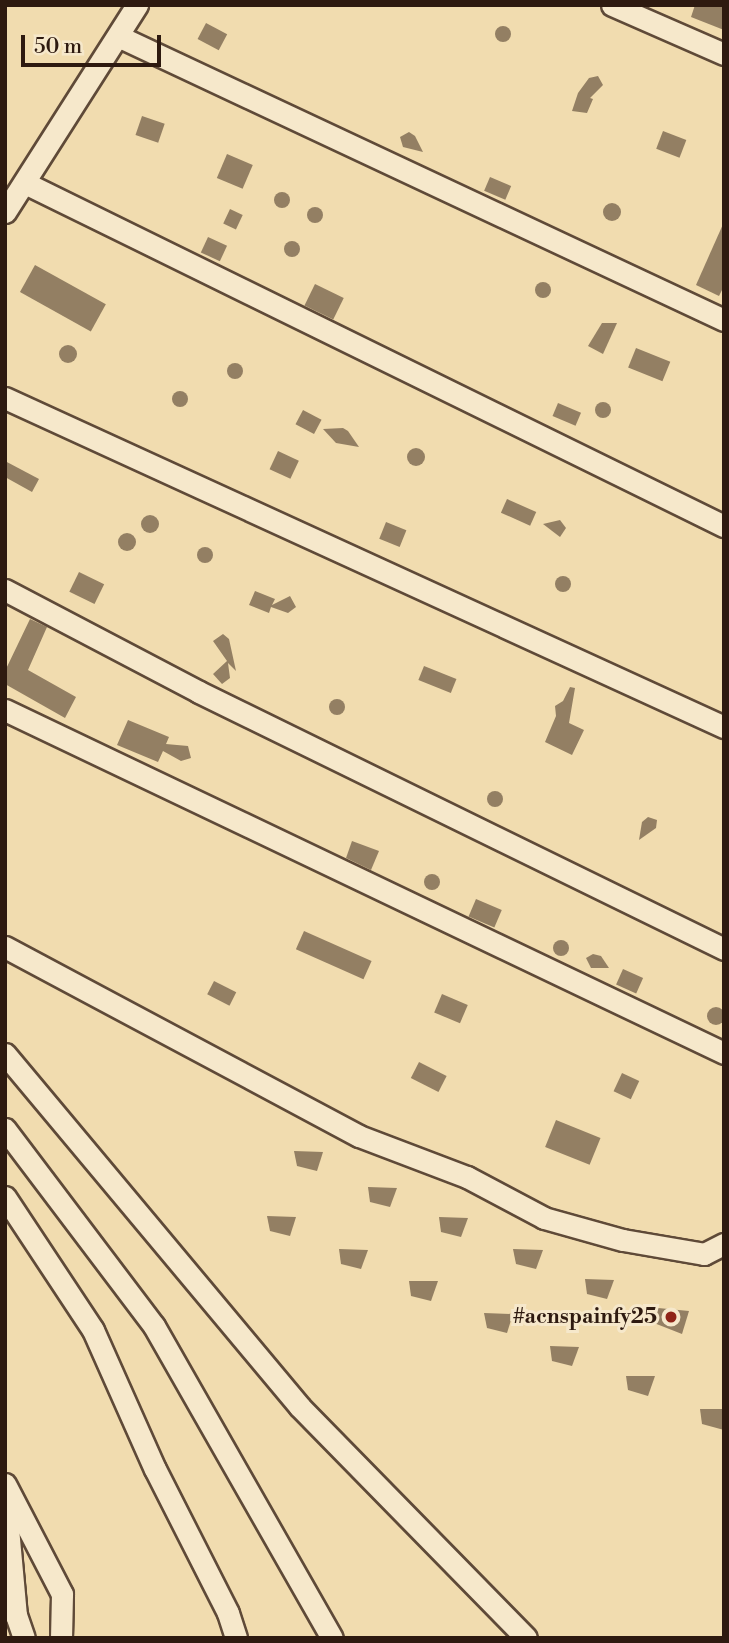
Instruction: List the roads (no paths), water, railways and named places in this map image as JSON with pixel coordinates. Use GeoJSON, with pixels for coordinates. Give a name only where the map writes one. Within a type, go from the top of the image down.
{"type":"FeatureCollection","features":[{"type":"Feature","properties":{"kind":"street"},"geometry":{"type":"LineString","coordinates":[[5,212],[120,37],[136,5]]}},
{"type":"Feature","properties":{"kind":"street"},"geometry":{"type":"LineString","coordinates":[[612,5],[724,54]]}},
{"type":"Feature","properties":{"kind":"street"},"geometry":{"type":"LineString","coordinates":[[120,37],[724,320]]}},
{"type":"Feature","properties":{"kind":"street"},"geometry":{"type":"LineString","coordinates":[[25,183],[724,526]]}},
{"type":"Feature","properties":{"kind":"street"},"geometry":{"type":"LineString","coordinates":[[5,398],[724,727]]}},
{"type":"Feature","properties":{"kind":"street"},"geometry":{"type":"LineString","coordinates":[[5,590],[200,692],[724,949]]}},
{"type":"Feature","properties":{"kind":"street"},"geometry":{"type":"LineString","coordinates":[[5,710],[724,1054]]}},
{"type":"Feature","properties":{"kind":"street"},"geometry":{"type":"LineString","coordinates":[[5,947],[359,1136],[467,1177],[544,1218],[623,1240],[704,1254],[724,1244]]}},
{"type":"Feature","properties":{"kind":"street"},"geometry":{"type":"LineString","coordinates":[[5,1054],[300,1407],[526,1638]]}},
{"type":"Feature","properties":{"kind":"street"},"geometry":{"type":"LineString","coordinates":[[5,1129],[154,1326],[332,1638]]}},
{"type":"Feature","properties":{"kind":"street"},"geometry":{"type":"LineString","coordinates":[[5,1197],[93,1330],[236,1638]]}},
{"type":"Feature","properties":{"kind":"street"},"geometry":{"type":"LineString","coordinates":[[5,1484],[62,1594],[61,1638]]}},
{"type":"Feature","properties":{"kind":"street"},"geometry":{"type":"LineString","coordinates":[[5,1493],[16,1615],[23,1638]]}},
{"type":"Feature","properties":{"kind":"place","name":"#acnspainfy25"},"geometry":{"type":"Point","coordinates":[671,1317]}}]}
